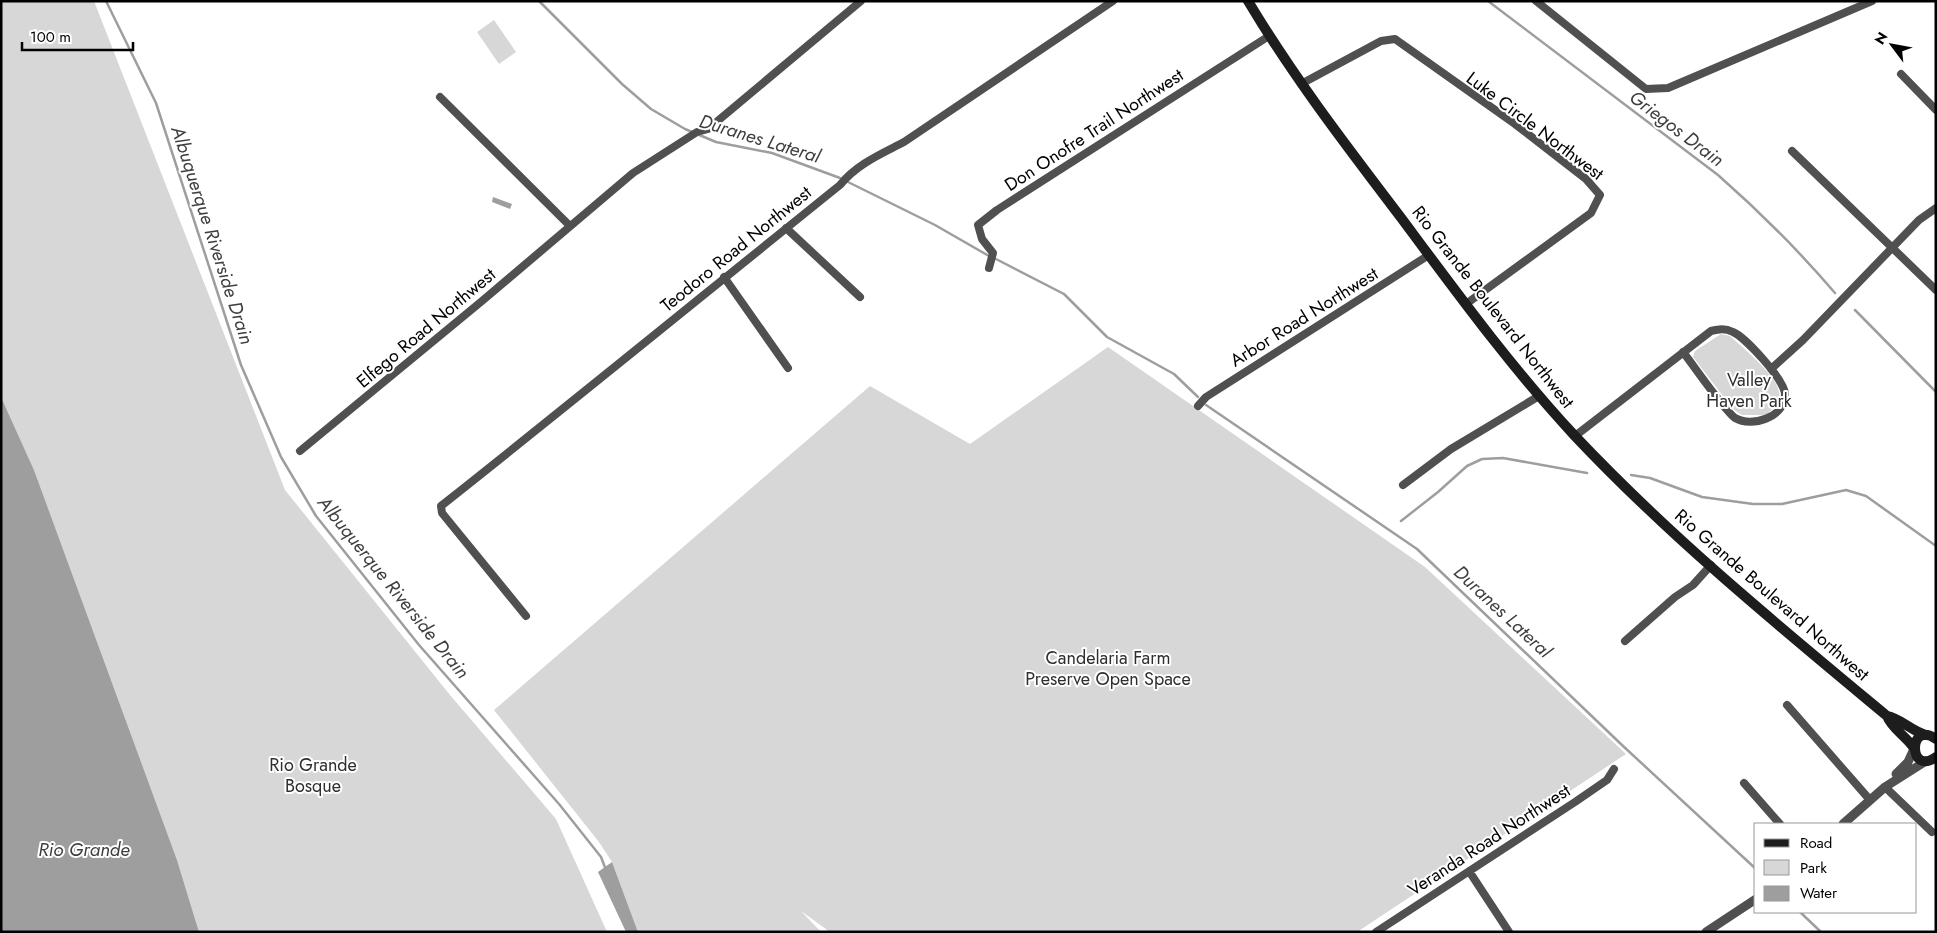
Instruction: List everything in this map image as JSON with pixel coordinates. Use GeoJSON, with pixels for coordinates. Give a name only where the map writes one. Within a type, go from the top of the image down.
{"type":"FeatureCollection","features":[{"type":"Feature","properties":{"kind":"main road","name":"Rio Grande Boulevard Northwest"},"geometry":{"type":"LineString","coordinates":[[1248,1],[1301,84],[1466,304],[1539,396],[1575,436],[1663,522],[1887,716]]}},
{"type":"Feature","properties":{"kind":"main road"},"geometry":{"type":"LineString","coordinates":[[1887,716],[1895,718],[1907,727],[1932,736]]}},
{"type":"Feature","properties":{"kind":"main road"},"geometry":{"type":"LineString","coordinates":[[1887,716],[1890,724],[1908,738],[1919,759],[1931,762]]}},
{"type":"Feature","properties":{"kind":"main road"},"geometry":{"type":"LineString","coordinates":[[1914,748],[1919,738],[1932,736]]}},
{"type":"Feature","properties":{"kind":"street","name":"Elfego Road Northwest"},"geometry":{"type":"LineString","coordinates":[[300,451],[633,173],[697,132],[708,129],[861,1]]}},
{"type":"Feature","properties":{"kind":"street","name":"Teodoro Road Northwest"},"geometry":{"type":"LineString","coordinates":[[526,616],[442,513],[441,506],[606,376],[724,277],[875,156],[904,142],[1113,1]]}},
{"type":"Feature","properties":{"kind":"street"},"geometry":{"type":"LineString","coordinates":[[1540,2],[1646,89],[1668,88],[1872,1]]}},
{"type":"Feature","properties":{"kind":"street","name":"Don Onofre Trail Northwest"},"geometry":{"type":"LineString","coordinates":[[989,268],[993,258],[991,248],[982,239],[978,226],[991,215],[1269,36]]}},
{"type":"Feature","properties":{"kind":"street","name":"Luke Circle Northwest"},"geometry":{"type":"LineString","coordinates":[[1301,84],[1381,41],[1395,39],[1515,124],[1586,179],[1600,195],[1591,212],[1466,304]]}},
{"type":"Feature","properties":{"kind":"street"},"geometry":{"type":"LineString","coordinates":[[1901,74],[1936,110]]}},
{"type":"Feature","properties":{"kind":"street"},"geometry":{"type":"LineString","coordinates":[[440,97],[570,226]]}},
{"type":"Feature","properties":{"kind":"street"},"geometry":{"type":"LineString","coordinates":[[1792,151],[1936,290]]}},
{"type":"Feature","properties":{"kind":"street"},"geometry":{"type":"LineString","coordinates":[[1771,369],[1803,340],[1919,220],[1936,208]]}},
{"type":"Feature","properties":{"kind":"street"},"geometry":{"type":"LineString","coordinates":[[786,228],[860,297]]}},
{"type":"Feature","properties":{"kind":"street","name":"Arbor Road Northwest"},"geometry":{"type":"LineString","coordinates":[[1198,406],[1206,397],[1429,255]]}},
{"type":"Feature","properties":{"kind":"street"},"geometry":{"type":"LineString","coordinates":[[724,277],[788,368]]}},
{"type":"Feature","properties":{"kind":"street"},"geometry":{"type":"LineString","coordinates":[[1575,436],[1683,352],[1711,331],[1723,328],[1735,332],[1771,369],[1783,385],[1786,396],[1780,410],[1766,419],[1749,423],[1735,417],[1683,352]]}},
{"type":"Feature","properties":{"kind":"street"},"geometry":{"type":"LineString","coordinates":[[1403,485],[1451,449],[1539,396]]}},
{"type":"Feature","properties":{"kind":"street"},"geometry":{"type":"LineString","coordinates":[[1625,641],[1675,597],[1693,585],[1711,565]]}},
{"type":"Feature","properties":{"kind":"street"},"geometry":{"type":"LineString","coordinates":[[1787,705],[1870,800]]}},
{"type":"Feature","properties":{"kind":"street"},"geometry":{"type":"LineString","coordinates":[[1843,823],[1888,785],[1908,762],[1914,748]]}},
{"type":"Feature","properties":{"kind":"street"},"geometry":{"type":"LineString","coordinates":[[1888,785],[1898,781],[1910,769],[1931,762]]}},
{"type":"Feature","properties":{"kind":"street","name":"Veranda Road Northwest"},"geometry":{"type":"LineString","coordinates":[[1376,932],[1607,780],[1614,769]]}},
{"type":"Feature","properties":{"kind":"street"},"geometry":{"type":"LineString","coordinates":[[1744,783],[1779,823]]}},
{"type":"Feature","properties":{"kind":"street"},"geometry":{"type":"LineString","coordinates":[[1888,785],[1932,832]]}},
{"type":"Feature","properties":{"kind":"street"},"geometry":{"type":"LineString","coordinates":[[1469,871],[1509,932]]}},
{"type":"Feature","properties":{"kind":"street"},"geometry":{"type":"LineString","coordinates":[[1706,932],[1754,900]]}},
{"type":"Feature","properties":{"kind":"green space","name":"Rio Grande Bosque"},"geometry":{"type":"Polygon","coordinates":[[[1,1],[94,1],[285,490],[450,695],[556,819],[607,932],[199,932],[177,860],[34,470],[1,397],[1,1]]]}},
{"type":"Feature","properties":{"kind":"green space"},"geometry":{"type":"Polygon","coordinates":[[[494,20],[516,52],[499,64],[477,32],[494,20]]]}},
{"type":"Feature","properties":{"kind":"green space","name":"Valley Haven Park"},"geometry":{"type":"Polygon","coordinates":[[[1721,334],[1730,336],[1773,378],[1779,392],[1778,403],[1766,415],[1742,415],[1733,409],[1693,357],[1695,351],[1721,334]]]}},
{"type":"Feature","properties":{"kind":"green space","name":"Candelaria Farm Preserve Open Space"},"geometry":{"type":"Polygon","coordinates":[[[1108,347],[1425,567],[1626,754],[1357,932],[830,932],[801,911],[821,932],[638,932],[612,862],[599,842],[494,710],[870,386],[970,444],[1108,347]]]}},
{"type":"Feature","properties":{"kind":"water"},"geometry":{"type":"Polygon","coordinates":[[[493,197],[512,204],[510,209],[492,202],[493,197]]]}},
{"type":"Feature","properties":{"kind":"water","name":"Rio Grande"},"geometry":{"type":"Polygon","coordinates":[[[1,397],[34,470],[177,860],[199,932],[1,932],[1,397]]]}},
{"type":"Feature","properties":{"kind":"water"},"geometry":{"type":"Polygon","coordinates":[[[612,862],[638,932],[626,932],[598,872],[612,862]]]}},
{"type":"Feature","properties":{"kind":"waterway","name":"Albuquerque Riverside Drain"},"geometry":{"type":"LineString","coordinates":[[106,1],[156,103],[241,365],[281,457],[316,516],[419,645],[559,804],[601,857],[606,870]]}},
{"type":"Feature","properties":{"kind":"waterway","name":"Duranes Lateral"},"geometry":{"type":"LineString","coordinates":[[539,1],[622,84],[651,109],[685,129],[716,142],[772,153],[840,178]]}},
{"type":"Feature","properties":{"kind":"waterway","name":"Griegos Drain"},"geometry":{"type":"LineString","coordinates":[[1488,1],[1718,175],[1778,232],[1835,293]]}},
{"type":"Feature","properties":{"kind":"waterway","name":"Duranes Lateral"},"geometry":{"type":"LineString","coordinates":[[848,182],[935,225],[989,256]]}},
{"type":"Feature","properties":{"kind":"waterway","name":"Duranes Lateral"},"geometry":{"type":"LineString","coordinates":[[996,259],[1064,294],[1107,337],[1174,374],[1198,397]]}},
{"type":"Feature","properties":{"kind":"waterway","name":"Griegos Drain"},"geometry":{"type":"LineString","coordinates":[[1855,310],[1936,392]]}},
{"type":"Feature","properties":{"kind":"waterway","name":"Duranes Lateral"},"geometry":{"type":"LineString","coordinates":[[1206,405],[1417,549],[1623,746],[1754,867]]}},
{"type":"Feature","properties":{"kind":"waterway"},"geometry":{"type":"LineString","coordinates":[[1401,521],[1467,466],[1482,459],[1503,458],[1587,473]]}},
{"type":"Feature","properties":{"kind":"waterway"},"geometry":{"type":"LineString","coordinates":[[1631,475],[1650,478],[1702,497],[1753,504],[1782,504],[1846,490],[1866,496],[1936,546]]}},
{"type":"Feature","properties":{"kind":"waterway","name":"Duranes Lateral"},"geometry":{"type":"LineString","coordinates":[[1801,913],[1821,932]]}}]}
